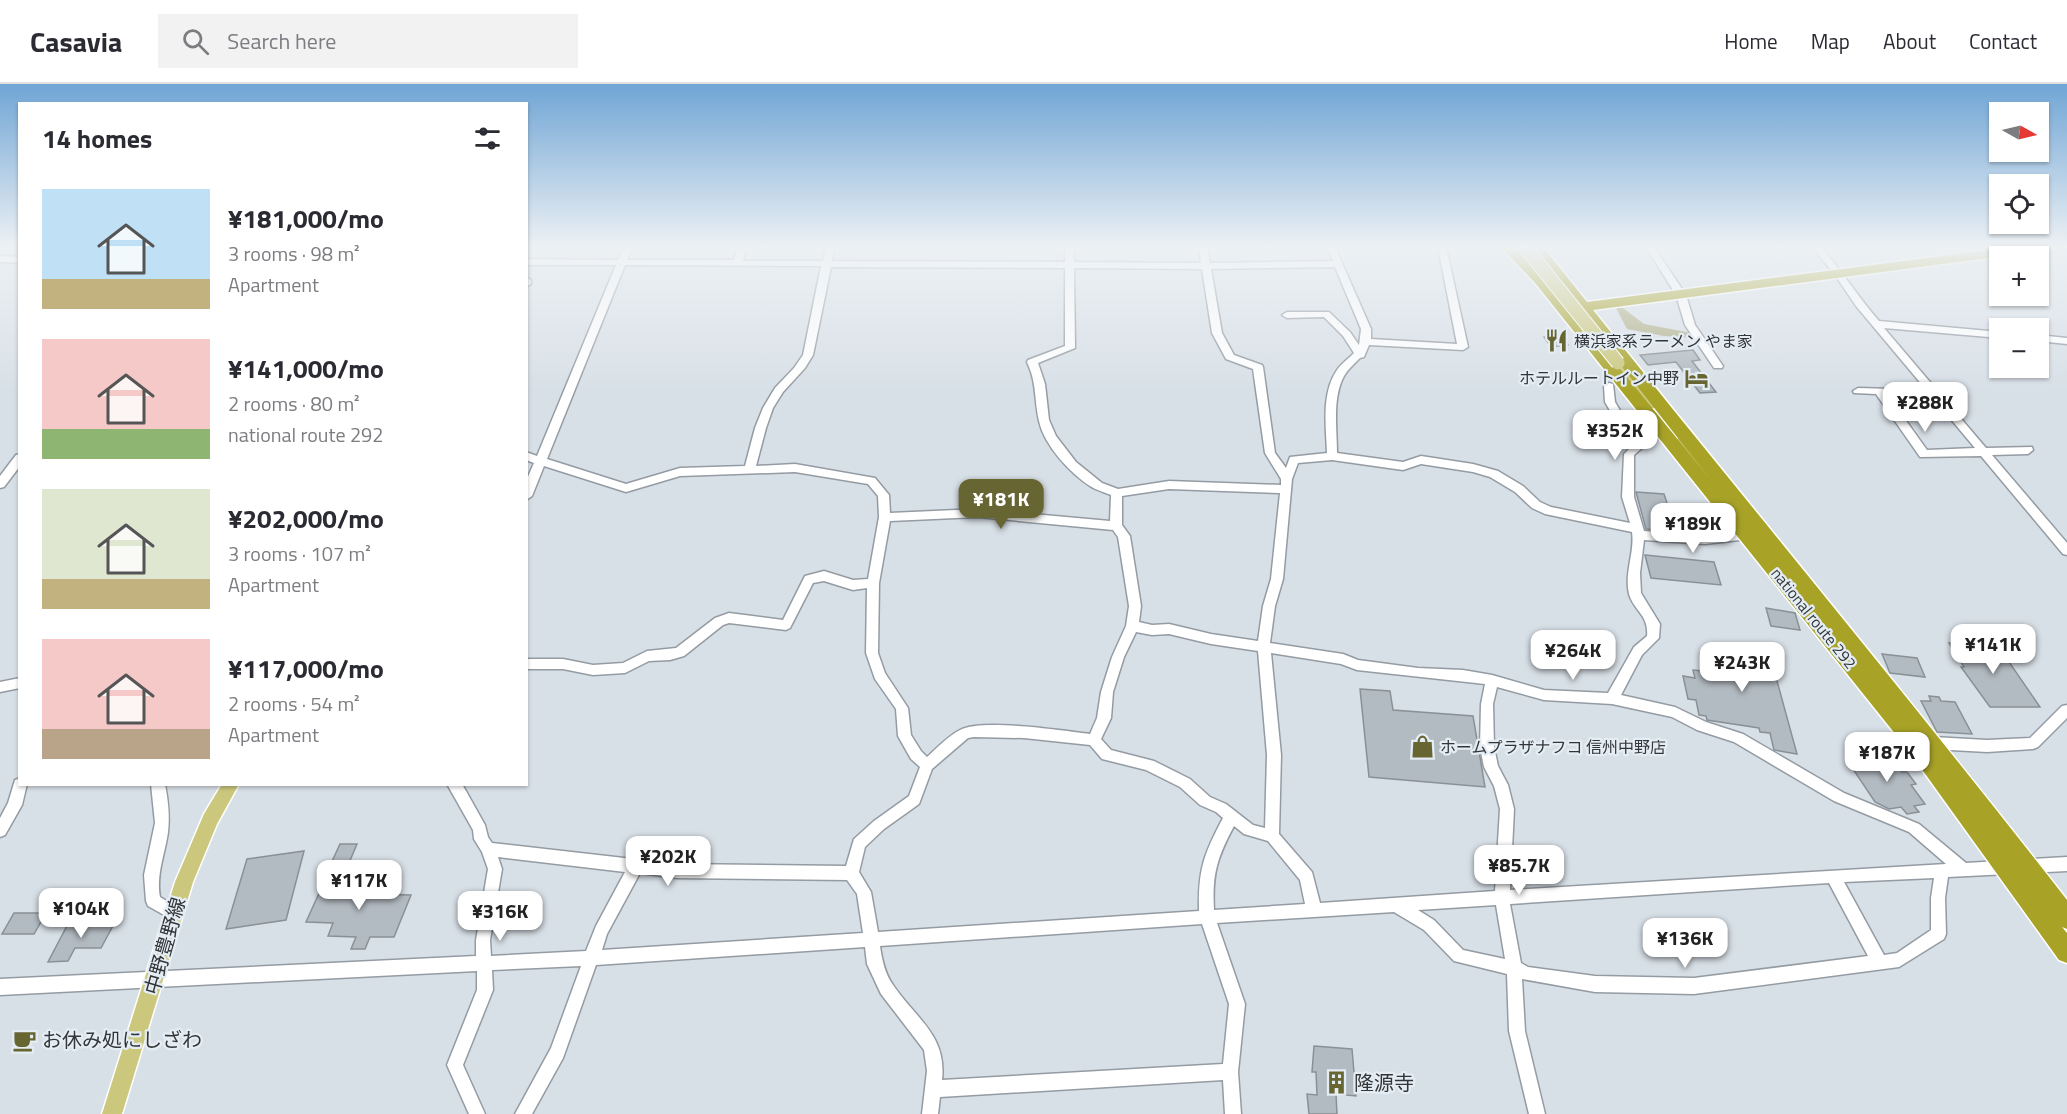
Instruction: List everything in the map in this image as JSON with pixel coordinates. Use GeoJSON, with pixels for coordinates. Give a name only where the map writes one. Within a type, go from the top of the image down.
{"type":"FeatureCollection","features":[{"type":"Feature","properties":{"kind":"highway","name":"national route 292"},"geometry":{"type":"LineString","coordinates":[[1552,295],[1671,446],[1755,534],[1933,743],[2067,918]]}},
{"type":"Feature","properties":{"kind":"highway","name":"national route 292"},"geometry":{"type":"LineString","coordinates":[[1573,295],[1915,744],[2067,952]]}},
{"type":"Feature","properties":{"kind":"highway"},"geometry":{"type":"LineString","coordinates":[[1563,309],[1666,295]]}},
{"type":"Feature","properties":{"kind":"main road"},"geometry":{"type":"LineString","coordinates":[[1569,295],[1618,363],[1755,534]]}},
{"type":"Feature","properties":{"kind":"main road","name":"中野豊野線"},"geometry":{"type":"LineString","coordinates":[[112,1114],[156,980],[173,913],[210,820],[230,786]]}},
{"type":"Feature","properties":{"kind":"street"},"geometry":{"type":"LineString","coordinates":[[528,492],[543,461],[608,295]]}},
{"type":"Feature","properties":{"kind":"street"},"geometry":{"type":"LineString","coordinates":[[750,469],[765,412],[780,388],[803,366],[808,355],[820,295]]}},
{"type":"Feature","properties":{"kind":"street"},"geometry":{"type":"LineString","coordinates":[[1069,295],[1070,348],[1032,362],[1042,381],[1045,423],[1054,444],[1087,478],[1098,486],[1117,493],[1168,485],[1286,484]]}},
{"type":"Feature","properties":{"kind":"street"},"geometry":{"type":"LineString","coordinates":[[1211,295],[1217,333],[1230,357],[1258,367],[1270,453],[1286,484]]}},
{"type":"Feature","properties":{"kind":"street"},"geometry":{"type":"LineString","coordinates":[[1332,456],[1336,380],[1360,355],[1367,342],[1366,329],[1352,295]]}},
{"type":"Feature","properties":{"kind":"street"},"geometry":{"type":"LineString","coordinates":[[1367,342],[1463,346],[1452,295]]}},
{"type":"Feature","properties":{"kind":"street"},"geometry":{"type":"LineString","coordinates":[[1681,295],[1690,325],[1718,366]]}},
{"type":"Feature","properties":{"kind":"street"},"geometry":{"type":"LineString","coordinates":[[1853,295],[1981,451],[2067,551]]}},
{"type":"Feature","properties":{"kind":"street"},"geometry":{"type":"LineString","coordinates":[[1287,315],[1326,314],[1347,334],[1360,355]]}},
{"type":"Feature","properties":{"kind":"street"},"geometry":{"type":"LineString","coordinates":[[1876,324],[1989,334]]}},
{"type":"Feature","properties":{"kind":"street"},"geometry":{"type":"LineString","coordinates":[[2049,339],[2067,341]]}},
{"type":"Feature","properties":{"kind":"street"},"geometry":{"type":"LineString","coordinates":[[1609,386],[1610,402],[1637,448],[1629,454],[1629,497],[1639,532],[1635,594],[1654,624],[1653,638],[1638,651],[1612,699]]}},
{"type":"Feature","properties":{"kind":"street"},"geometry":{"type":"LineString","coordinates":[[1858,391],[1884,391],[1924,454],[1954,455],[1981,451],[2028,450]]}},
{"type":"Feature","properties":{"kind":"street"},"geometry":{"type":"LineString","coordinates":[[1272,836],[1274,755],[1264,645],[1269,606],[1278,579],[1286,484],[1294,460],[1332,456],[1403,466],[1421,460],[1473,468],[1494,474],[1519,489],[1536,505],[1549,511],[1639,532],[1705,540],[1755,534]]}},
{"type":"Feature","properties":{"kind":"street"},"geometry":{"type":"LineString","coordinates":[[528,457],[626,488],[680,472],[750,469],[795,468],[871,481],[883,495],[885,517],[873,583],[872,653],[879,675],[902,708],[905,736],[916,755],[927,765]]}},
{"type":"Feature","properties":{"kind":"street"},"geometry":{"type":"LineString","coordinates":[[0,484],[18,461]]}},
{"type":"Feature","properties":{"kind":"street"},"geometry":{"type":"LineString","coordinates":[[1094,740],[1104,718],[1110,683],[1132,626],[1135,606],[1124,536],[1116,526],[1117,493]]}},
{"type":"Feature","properties":{"kind":"street"},"geometry":{"type":"LineString","coordinates":[[885,517],[978,513],[1116,526]]}},
{"type":"Feature","properties":{"kind":"street"},"geometry":{"type":"LineString","coordinates":[[528,664],[563,664],[593,670],[625,668],[647,656],[680,652],[719,621],[729,618],[786,625],[810,579],[824,576],[853,585],[873,583]]}},
{"type":"Feature","properties":{"kind":"street"},"geometry":{"type":"LineString","coordinates":[[1132,626],[1152,630],[1169,628],[1211,639],[1264,645],[1343,659],[1357,665],[1492,680],[1544,695],[1612,699],[1662,708],[1737,738],[1839,797],[1914,828],[1963,869]]}},
{"type":"Feature","properties":{"kind":"street"},"geometry":{"type":"LineString","coordinates":[[1492,680],[1487,704],[1487,747],[1491,767],[1501,785],[1507,809],[1502,899],[1514,968],[1517,1031],[1537,1114]]}},
{"type":"Feature","properties":{"kind":"street"},"geometry":{"type":"LineString","coordinates":[[0,687],[18,683]]}},
{"type":"Feature","properties":{"kind":"street"},"geometry":{"type":"LineString","coordinates":[[1933,743],[1987,746],[2033,743],[2067,710]]}},
{"type":"Feature","properties":{"kind":"street"},"geometry":{"type":"LineString","coordinates":[[930,1114],[934,1071],[932,1047],[886,989],[875,964],[864,892],[851,873],[859,844],[879,825],[914,800],[927,765],[964,734],[974,731],[1024,732],[1094,740],[1107,755],[1149,765],[1185,783],[1204,801],[1221,808],[1249,830],[1272,836],[1307,877],[1314,911]]}},
{"type":"Feature","properties":{"kind":"street"},"geometry":{"type":"LineString","coordinates":[[0,831],[15,805],[20,786]]}},
{"type":"Feature","properties":{"kind":"street"},"geometry":{"type":"LineString","coordinates":[[158,786],[163,811],[160,837],[149,880],[153,902],[173,913]]}},
{"type":"Feature","properties":{"kind":"street"},"geometry":{"type":"LineString","coordinates":[[455,786],[480,829],[495,869],[483,940],[485,990],[455,1065],[477,1114]]}},
{"type":"Feature","properties":{"kind":"street"},"geometry":{"type":"LineString","coordinates":[[1231,817],[1219,838],[1208,870],[1207,916],[1237,1004],[1230,1072],[1233,1114]]}},
{"type":"Feature","properties":{"kind":"street"},"geometry":{"type":"LineString","coordinates":[[488,849],[562,856],[635,868],[677,871],[851,873]]}},
{"type":"Feature","properties":{"kind":"street"},"geometry":{"type":"LineString","coordinates":[[0,987],[593,958],[1833,876],[2067,864]]}},
{"type":"Feature","properties":{"kind":"street"},"geometry":{"type":"LineString","coordinates":[[523,1114],[557,1052],[601,931],[635,868]]}},
{"type":"Feature","properties":{"kind":"street"},"geometry":{"type":"LineString","coordinates":[[1396,905],[1429,925],[1459,956],[1514,968],[1528,974],[1595,984],[1694,986],[1899,960],[1939,934],[1938,898],[1942,872]]}},
{"type":"Feature","properties":{"kind":"street"},"geometry":{"type":"LineString","coordinates":[[1833,876],[1879,961]]}},
{"type":"Feature","properties":{"kind":"street"},"geometry":{"type":"LineString","coordinates":[[932,1089],[1230,1072]]}},
{"type":"Feature","properties":{"kind":"shaded area"},"geometry":{"type":"Polygon","coordinates":[[[1616,308],[1623,308],[1644,324],[1692,333],[1696,338],[1664,336],[1627,329],[1616,308]]]}},
{"type":"Feature","properties":{"kind":"building","name":"横浜家系ラーメン やま家"},"geometry":{"type":"Polygon","coordinates":[[[1561,335],[1568,345],[1551,347],[1544,337],[1561,335]]]}},
{"type":"Feature","properties":{"kind":"building","name":"ホテルルートイン中野"},"geometry":{"type":"Polygon","coordinates":[[[1693,350],[1700,360],[1692,361],[1716,392],[1700,393],[1676,362],[1648,365],[1640,355],[1693,350]]]}},
{"type":"Feature","properties":{"kind":"building"},"geometry":{"type":"Polygon","coordinates":[[[1636,492],[1664,494],[1676,530],[1646,529],[1636,492]]]}},
{"type":"Feature","properties":{"kind":"building"},"geometry":{"type":"Polygon","coordinates":[[[1645,555],[1714,562],[1721,585],[1651,578],[1645,555]]]}},
{"type":"Feature","properties":{"kind":"building"},"geometry":{"type":"Polygon","coordinates":[[[1766,608],[1795,613],[1800,630],[1771,626],[1766,608]]]}},
{"type":"Feature","properties":{"kind":"building"},"geometry":{"type":"Polygon","coordinates":[[[1736,643],[1768,648],[1797,754],[1774,750],[1770,733],[1760,732],[1759,728],[1707,720],[1706,716],[1699,715],[1696,700],[1688,699],[1683,676],[1695,678],[1693,670],[1704,671],[1700,653],[1739,654],[1736,643]]]}},
{"type":"Feature","properties":{"kind":"building"},"geometry":{"type":"Polygon","coordinates":[[[1949,643],[1996,643],[2040,707],[1990,707],[1961,667],[1964,667],[1949,643]]]}},
{"type":"Feature","properties":{"kind":"building"},"geometry":{"type":"Polygon","coordinates":[[[1882,654],[1917,658],[1925,677],[1890,673],[1882,654]]]}},
{"type":"Feature","properties":{"kind":"building","name":"ホームプラザナフコ 信州中野店"},"geometry":{"type":"Polygon","coordinates":[[[1360,689],[1390,691],[1393,710],[1473,716],[1485,787],[1369,777],[1360,689]]]}},
{"type":"Feature","properties":{"kind":"building"},"geometry":{"type":"Polygon","coordinates":[[[1929,696],[1939,697],[1941,701],[1955,702],[1972,734],[1937,732],[1921,701],[1931,701],[1929,696]]]}},
{"type":"Feature","properties":{"kind":"building"},"geometry":{"type":"Polygon","coordinates":[[[1890,755],[1902,772],[1907,772],[1916,784],[1911,785],[1925,804],[1914,806],[1919,812],[1907,814],[1901,807],[1889,809],[1875,802],[1847,760],[1890,755]]]}},
{"type":"Feature","properties":{"kind":"building"},"geometry":{"type":"Polygon","coordinates":[[[340,844],[357,844],[349,863],[352,863],[349,871],[328,870],[340,844]]]}},
{"type":"Feature","properties":{"kind":"building"},"geometry":{"type":"Polygon","coordinates":[[[304,851],[286,920],[226,929],[247,859],[304,851]]]}},
{"type":"Feature","properties":{"kind":"building"},"geometry":{"type":"Polygon","coordinates":[[[341,876],[371,877],[364,894],[411,895],[394,937],[370,937],[365,949],[351,949],[356,937],[328,936],[333,923],[306,922],[320,891],[334,891],[341,876]]]}},
{"type":"Feature","properties":{"kind":"building"},"geometry":{"type":"Polygon","coordinates":[[[14,913],[46,913],[34,934],[2,934],[14,913]]]}},
{"type":"Feature","properties":{"kind":"building"},"geometry":{"type":"Polygon","coordinates":[[[115,922],[101,948],[75,948],[68,961],[48,962],[68,924],[115,922]]]}},
{"type":"Feature","properties":{"kind":"building","name":"隆源寺"},"geometry":{"type":"Polygon","coordinates":[[[1314,1046],[1352,1049],[1356,1096],[1336,1094],[1337,1114],[1309,1114],[1307,1094],[1317,1095],[1316,1072],[1312,1072],[1314,1046]]]}},
{"type":"Feature","properties":{"kind":"place","name":"横浜家系ラーメン やま家"},"geometry":{"type":"Point","coordinates":[1556,341]}},
{"type":"Feature","properties":{"kind":"place","name":"ホテルルートイン中野"},"geometry":{"type":"Point","coordinates":[1697,378]}},
{"type":"Feature","properties":{"kind":"place","name":"ホームプラザナフコ 信州中野店"},"geometry":{"type":"Point","coordinates":[1422,747]}},
{"type":"Feature","properties":{"kind":"place","name":"お休み処にしざわ"},"geometry":{"type":"Point","coordinates":[24,1040]}},
{"type":"Feature","properties":{"kind":"place","name":"隆源寺"},"geometry":{"type":"Point","coordinates":[1336,1083]}}]}
